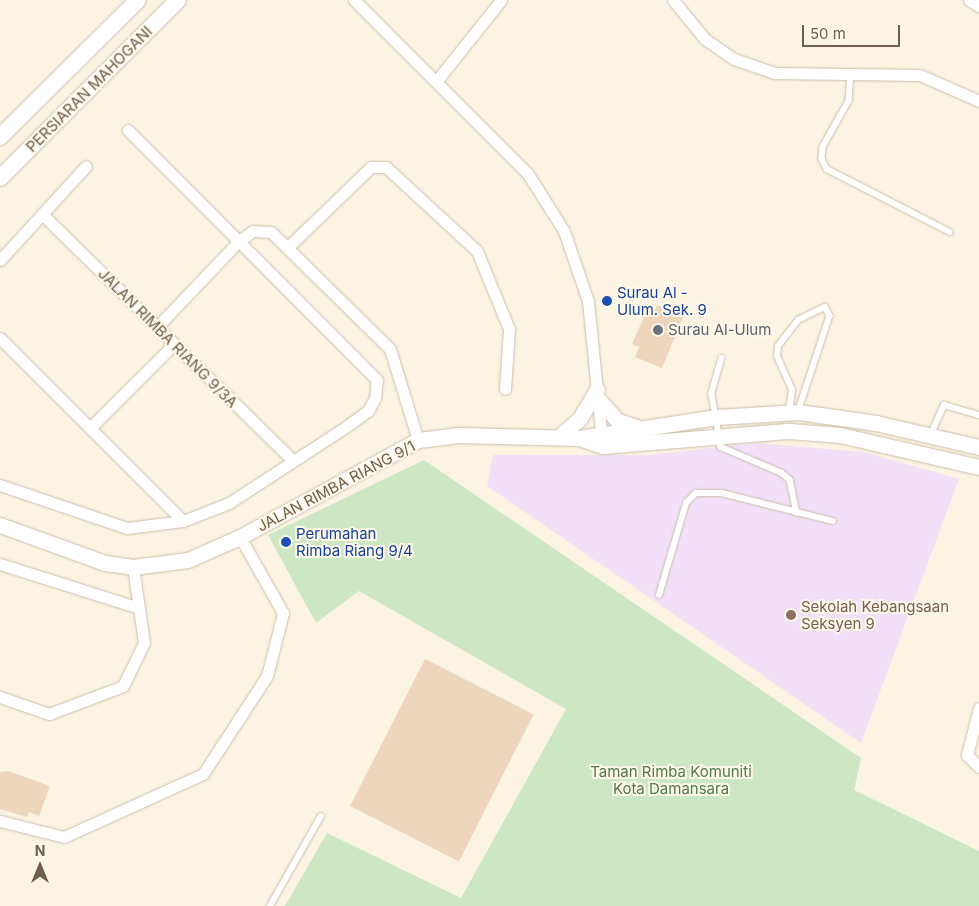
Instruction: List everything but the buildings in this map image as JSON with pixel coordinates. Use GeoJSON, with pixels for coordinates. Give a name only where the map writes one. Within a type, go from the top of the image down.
{"type":"FeatureCollection","features":[{"type":"Feature","properties":{"kind":"main road","name":"PERSIARAN MAHOGANI"},"geometry":{"type":"LineString","coordinates":[[1,135],[138,0]]}},
{"type":"Feature","properties":{"kind":"main road","name":"PERSIARAN MAHOGANI"},"geometry":{"type":"LineString","coordinates":[[1,175],[178,0]]}},
{"type":"Feature","properties":{"kind":"street"},"geometry":{"type":"LineString","coordinates":[[354,0],[438,79],[528,174],[564,231],[588,301],[602,439],[790,431],[840,435],[926,453],[979,467]]}},
{"type":"Feature","properties":{"kind":"street"},"geometry":{"type":"LineString","coordinates":[[438,79],[501,0]]}},
{"type":"Feature","properties":{"kind":"street"},"geometry":{"type":"LineString","coordinates":[[673,0],[705,39],[734,59],[775,73],[920,75],[979,101]]}},
{"type":"Feature","properties":{"kind":"street"},"geometry":{"type":"LineString","coordinates":[[969,0],[979,6]]}},
{"type":"Feature","properties":{"kind":"street"},"geometry":{"type":"LineString","coordinates":[[0,485],[127,528],[183,521],[229,503],[368,411],[377,380],[128,130]]}},
{"type":"Feature","properties":{"kind":"street"},"geometry":{"type":"LineString","coordinates":[[0,260],[86,166]]}},
{"type":"Feature","properties":{"kind":"street"},"geometry":{"type":"LineString","coordinates":[[286,248],[371,167],[386,167],[477,251],[508,329],[506,389]]}},
{"type":"Feature","properties":{"kind":"street","name":"JALAN RIMBA RIANG 9/3A"},"geometry":{"type":"LineString","coordinates":[[42,214],[293,461]]}},
{"type":"Feature","properties":{"kind":"street"},"geometry":{"type":"LineString","coordinates":[[157,327],[240,241],[253,231],[271,232],[390,348],[418,440]]}},
{"type":"Feature","properties":{"kind":"street"},"geometry":{"type":"LineString","coordinates":[[0,338],[183,521]]}},
{"type":"Feature","properties":{"kind":"street"},"geometry":{"type":"LineString","coordinates":[[90,428],[174,344]]}},
{"type":"Feature","properties":{"kind":"street"},"geometry":{"type":"LineString","coordinates":[[597,394],[618,421],[637,427]]}},
{"type":"Feature","properties":{"kind":"street"},"geometry":{"type":"LineString","coordinates":[[558,437],[580,418],[597,394]]}},
{"type":"Feature","properties":{"kind":"street","name":"JALAN RIMBA RIANG 9/1"},"geometry":{"type":"LineString","coordinates":[[0,525],[105,563],[133,568],[188,560],[240,537],[418,440],[459,435],[602,439],[637,427],[716,417],[794,412],[931,434],[979,447]]}},
{"type":"Feature","properties":{"kind":"street"},"geometry":{"type":"LineString","coordinates":[[926,453],[931,434]]}},
{"type":"Feature","properties":{"kind":"street"},"geometry":{"type":"LineString","coordinates":[[0,821],[64,837],[204,774],[267,676],[283,613],[240,537]]}},
{"type":"Feature","properties":{"kind":"street"},"geometry":{"type":"LineString","coordinates":[[0,564],[136,607]]}},
{"type":"Feature","properties":{"kind":"street"},"geometry":{"type":"LineString","coordinates":[[0,698],[49,714],[123,686],[144,643],[136,607],[133,568]]}},
{"type":"Feature","properties":{"kind":"street"},"geometry":{"type":"LineString","coordinates":[[979,708],[966,756],[979,767]]}},
{"type":"Feature","properties":{"kind":"lane"},"geometry":{"type":"LineString","coordinates":[[851,73],[849,101],[823,147],[827,169],[950,232]]}},
{"type":"Feature","properties":{"kind":"lane"},"geometry":{"type":"LineString","coordinates":[[825,307],[830,316],[794,412],[792,390],[777,356],[778,346],[798,320],[825,307]]}},
{"type":"Feature","properties":{"kind":"lane"},"geometry":{"type":"LineString","coordinates":[[722,358],[712,394],[722,447],[790,480],[797,512]]}},
{"type":"Feature","properties":{"kind":"lane"},"geometry":{"type":"LineString","coordinates":[[931,434],[944,404],[979,415]]}},
{"type":"Feature","properties":{"kind":"lane"},"geometry":{"type":"LineString","coordinates":[[659,595],[686,503],[696,493],[722,493],[833,521]]}},
{"type":"Feature","properties":{"kind":"lane"},"geometry":{"type":"LineString","coordinates":[[270,906],[322,816]]}},
{"type":"Feature","properties":{"kind":"shaded area","name":"Sekolah Kebangsaan Seksyen 9"},"geometry":{"type":"Polygon","coordinates":[[[757,443],[863,452],[959,479],[861,743],[487,486],[493,455],[648,455],[757,443]]]}},
{"type":"Feature","properties":{"kind":"green space","name":"Taman Rimba Komuniti Kota Damansara"},"geometry":{"type":"Polygon","coordinates":[[[424,460],[861,758],[854,790],[979,851],[979,906],[285,906],[327,833],[461,898],[566,709],[359,591],[316,623],[268,535],[424,460]]]}},
{"type":"Feature","properties":{"kind":"place","name":"Surau Al - Ulum. Sek. 9"},"geometry":{"type":"Point","coordinates":[607,301]}},
{"type":"Feature","properties":{"kind":"place","name":"Surau Al-Ulum"},"geometry":{"type":"Point","coordinates":[658,330]}},
{"type":"Feature","properties":{"kind":"place","name":"Perumahan Rimba Riang 9/4"},"geometry":{"type":"Point","coordinates":[286,542]}},
{"type":"Feature","properties":{"kind":"place","name":"Sekolah Kebangsaan Seksyen 9"},"geometry":{"type":"Point","coordinates":[791,615]}}]}
